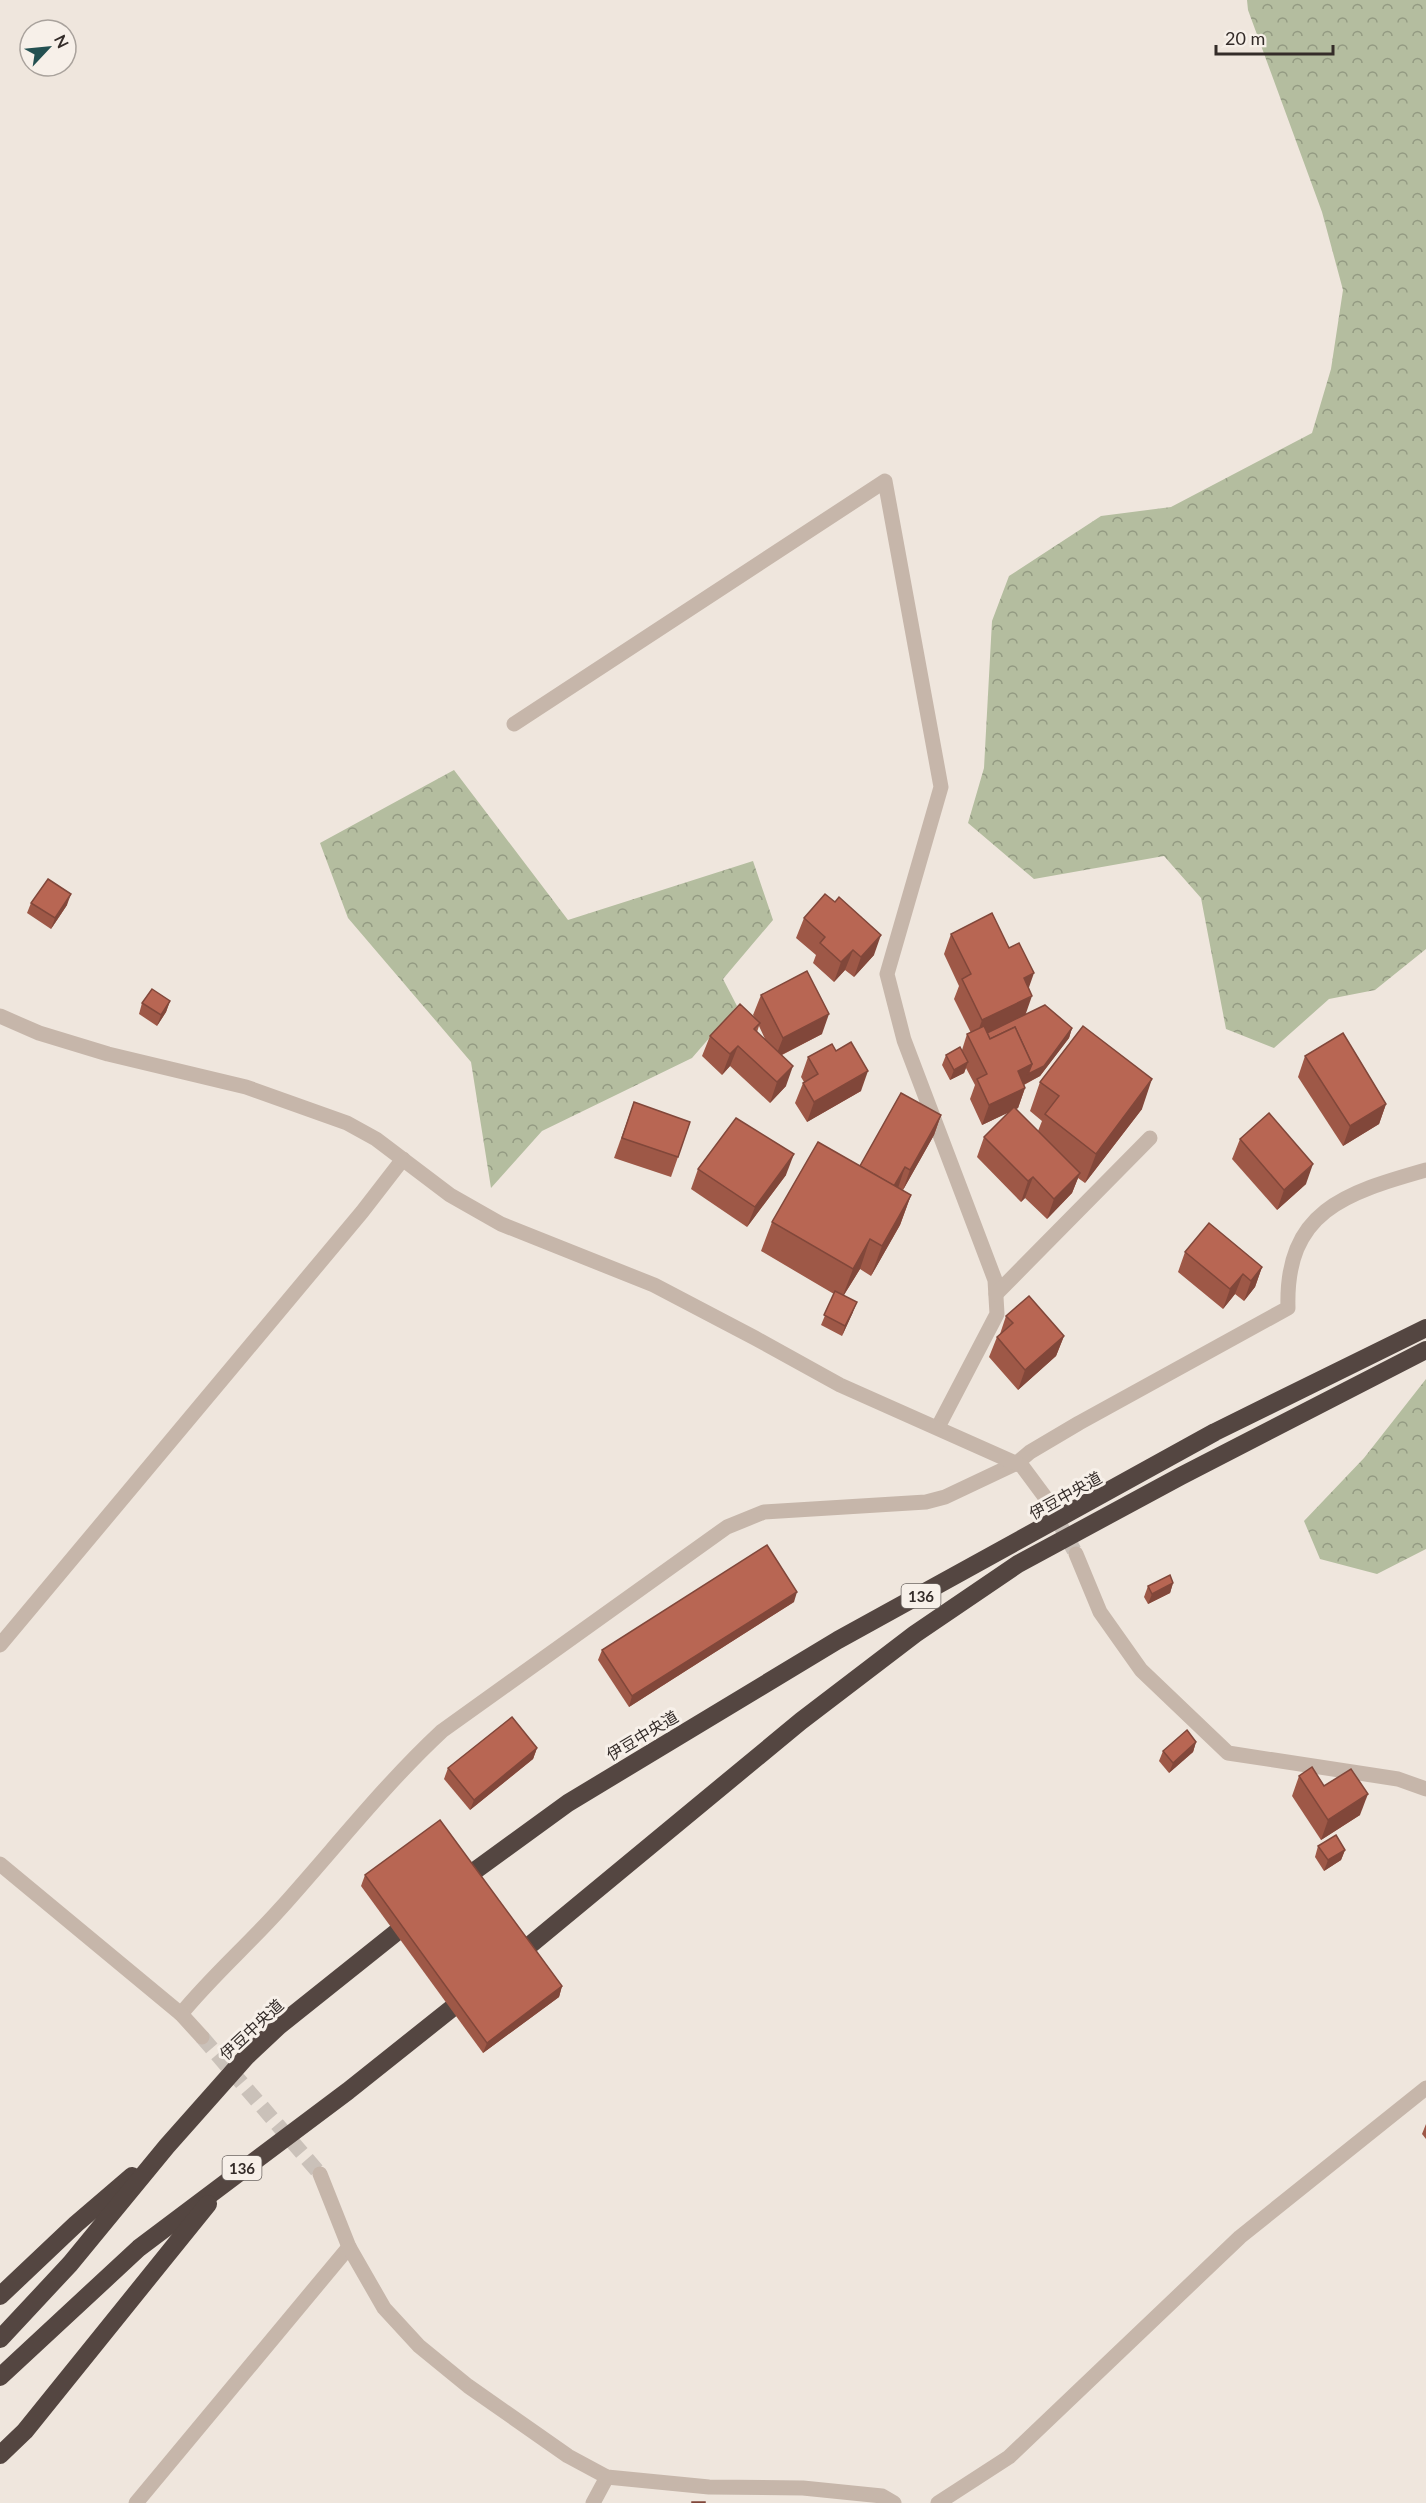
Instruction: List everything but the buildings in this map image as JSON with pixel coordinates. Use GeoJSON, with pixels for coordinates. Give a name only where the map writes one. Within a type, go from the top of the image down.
{"type":"FeatureCollection","features":[{"type":"Feature","properties":{"kind":"highway","name":"伊豆中央道"},"geometry":{"type":"LineString","coordinates":[[446,1893],[568,1803],[838,1640],[1215,1432],[1426,1328]]}},
{"type":"Feature","properties":{"kind":"highway","name":"136"},"geometry":{"type":"LineString","coordinates":[[0,2378],[139,2248],[348,2091],[491,1977],[801,1721],[915,1634],[1018,1564],[1263,1433],[1426,1350]]}},
{"type":"Feature","properties":{"kind":"highway","name":"伊豆中央道"},"geometry":{"type":"LineString","coordinates":[[0,2339],[70,2264],[167,2146],[246,2057],[279,2026],[427,1907]]}},
{"type":"Feature","properties":{"kind":"highway"},"geometry":{"type":"LineString","coordinates":[[0,2296],[76,2224],[167,2146]]}},
{"type":"Feature","properties":{"kind":"highway"},"geometry":{"type":"LineString","coordinates":[[0,2455],[25,2431],[154,2269],[232,2176]]}},
{"type":"Feature","properties":{"kind":"street"},"geometry":{"type":"LineString","coordinates":[[514,724],[885,481],[940,787],[886,974],[904,1040],[995,1280],[996,1294],[997,1314],[938,1427]]}},
{"type":"Feature","properties":{"kind":"street"},"geometry":{"type":"LineString","coordinates":[[0,1016],[39,1033],[108,1054],[246,1087],[347,1123],[376,1139],[450,1195],[501,1224],[654,1285],[840,1385],[1022,1466],[1045,1497]]}},
{"type":"Feature","properties":{"kind":"street"},"geometry":{"type":"LineString","coordinates":[[996,1294],[1150,1138]]}},
{"type":"Feature","properties":{"kind":"street"},"geometry":{"type":"LineString","coordinates":[[0,1645],[354,1221],[403,1159]]}},
{"type":"Feature","properties":{"kind":"street"},"geometry":{"type":"LineString","coordinates":[[180,2014],[206,1983],[280,1910],[403,1767],[442,1731],[728,1527],[764,1512],[927,1502],[945,1497],[1017,1464],[1030,1452],[1079,1422],[1288,1308],[1287,1281],[1290,1264],[1300,1237],[1322,1213],[1366,1188],[1426,1170]]}},
{"type":"Feature","properties":{"kind":"street"},"geometry":{"type":"LineString","coordinates":[[1076,1554],[1100,1612],[1141,1670],[1228,1753],[1398,1779],[1426,1789]]}},
{"type":"Feature","properties":{"kind":"street"},"geometry":{"type":"LineString","coordinates":[[0,1864],[180,2014],[202,2037]]}},
{"type":"Feature","properties":{"kind":"street"},"geometry":{"type":"LineString","coordinates":[[938,2503],[1009,2457],[1240,2236],[1426,2088]]}},
{"type":"Feature","properties":{"kind":"street"},"geometry":{"type":"LineString","coordinates":[[320,2174],[350,2247],[384,2308],[419,2346],[468,2386],[568,2456],[607,2477],[709,2487],[803,2488],[882,2496],[894,2503]]}},
{"type":"Feature","properties":{"kind":"street"},"geometry":{"type":"LineString","coordinates":[[136,2503],[350,2247]]}},
{"type":"Feature","properties":{"kind":"street"},"geometry":{"type":"LineString","coordinates":[[593,2503],[607,2477]]}},
{"type":"Feature","properties":{"kind":"green space"},"geometry":{"type":"Polygon","coordinates":[[[1247,0],[1426,0],[1426,949],[1375,990],[1329,999],[1274,1048],[1226,1029],[1201,898],[1164,856],[1034,879],[968,823],[984,768],[992,621],[1009,576],[1101,516],[1171,507],[1312,433],[1331,369],[1343,290],[1322,212],[1248,10],[1247,0]]]}},
{"type":"Feature","properties":{"kind":"green space"},"geometry":{"type":"Polygon","coordinates":[[[454,770],[568,920],[753,861],[773,920],[723,979],[737,1006],[692,1058],[542,1131],[491,1188],[471,1062],[348,918],[320,843],[454,770]]]}},
{"type":"Feature","properties":{"kind":"green space"},"geometry":{"type":"Polygon","coordinates":[[[1426,1379],[1426,1549],[1377,1574],[1320,1559],[1304,1521],[1364,1458],[1426,1379]]]}},
{"type":"Feature","properties":{"kind":"tunnel"},"geometry":{"type":"LineString","coordinates":[[1045,1497],[1076,1554]]}},
{"type":"Feature","properties":{"kind":"tunnel"},"geometry":{"type":"LineString","coordinates":[[202,2037],[320,2174]]}}]}
